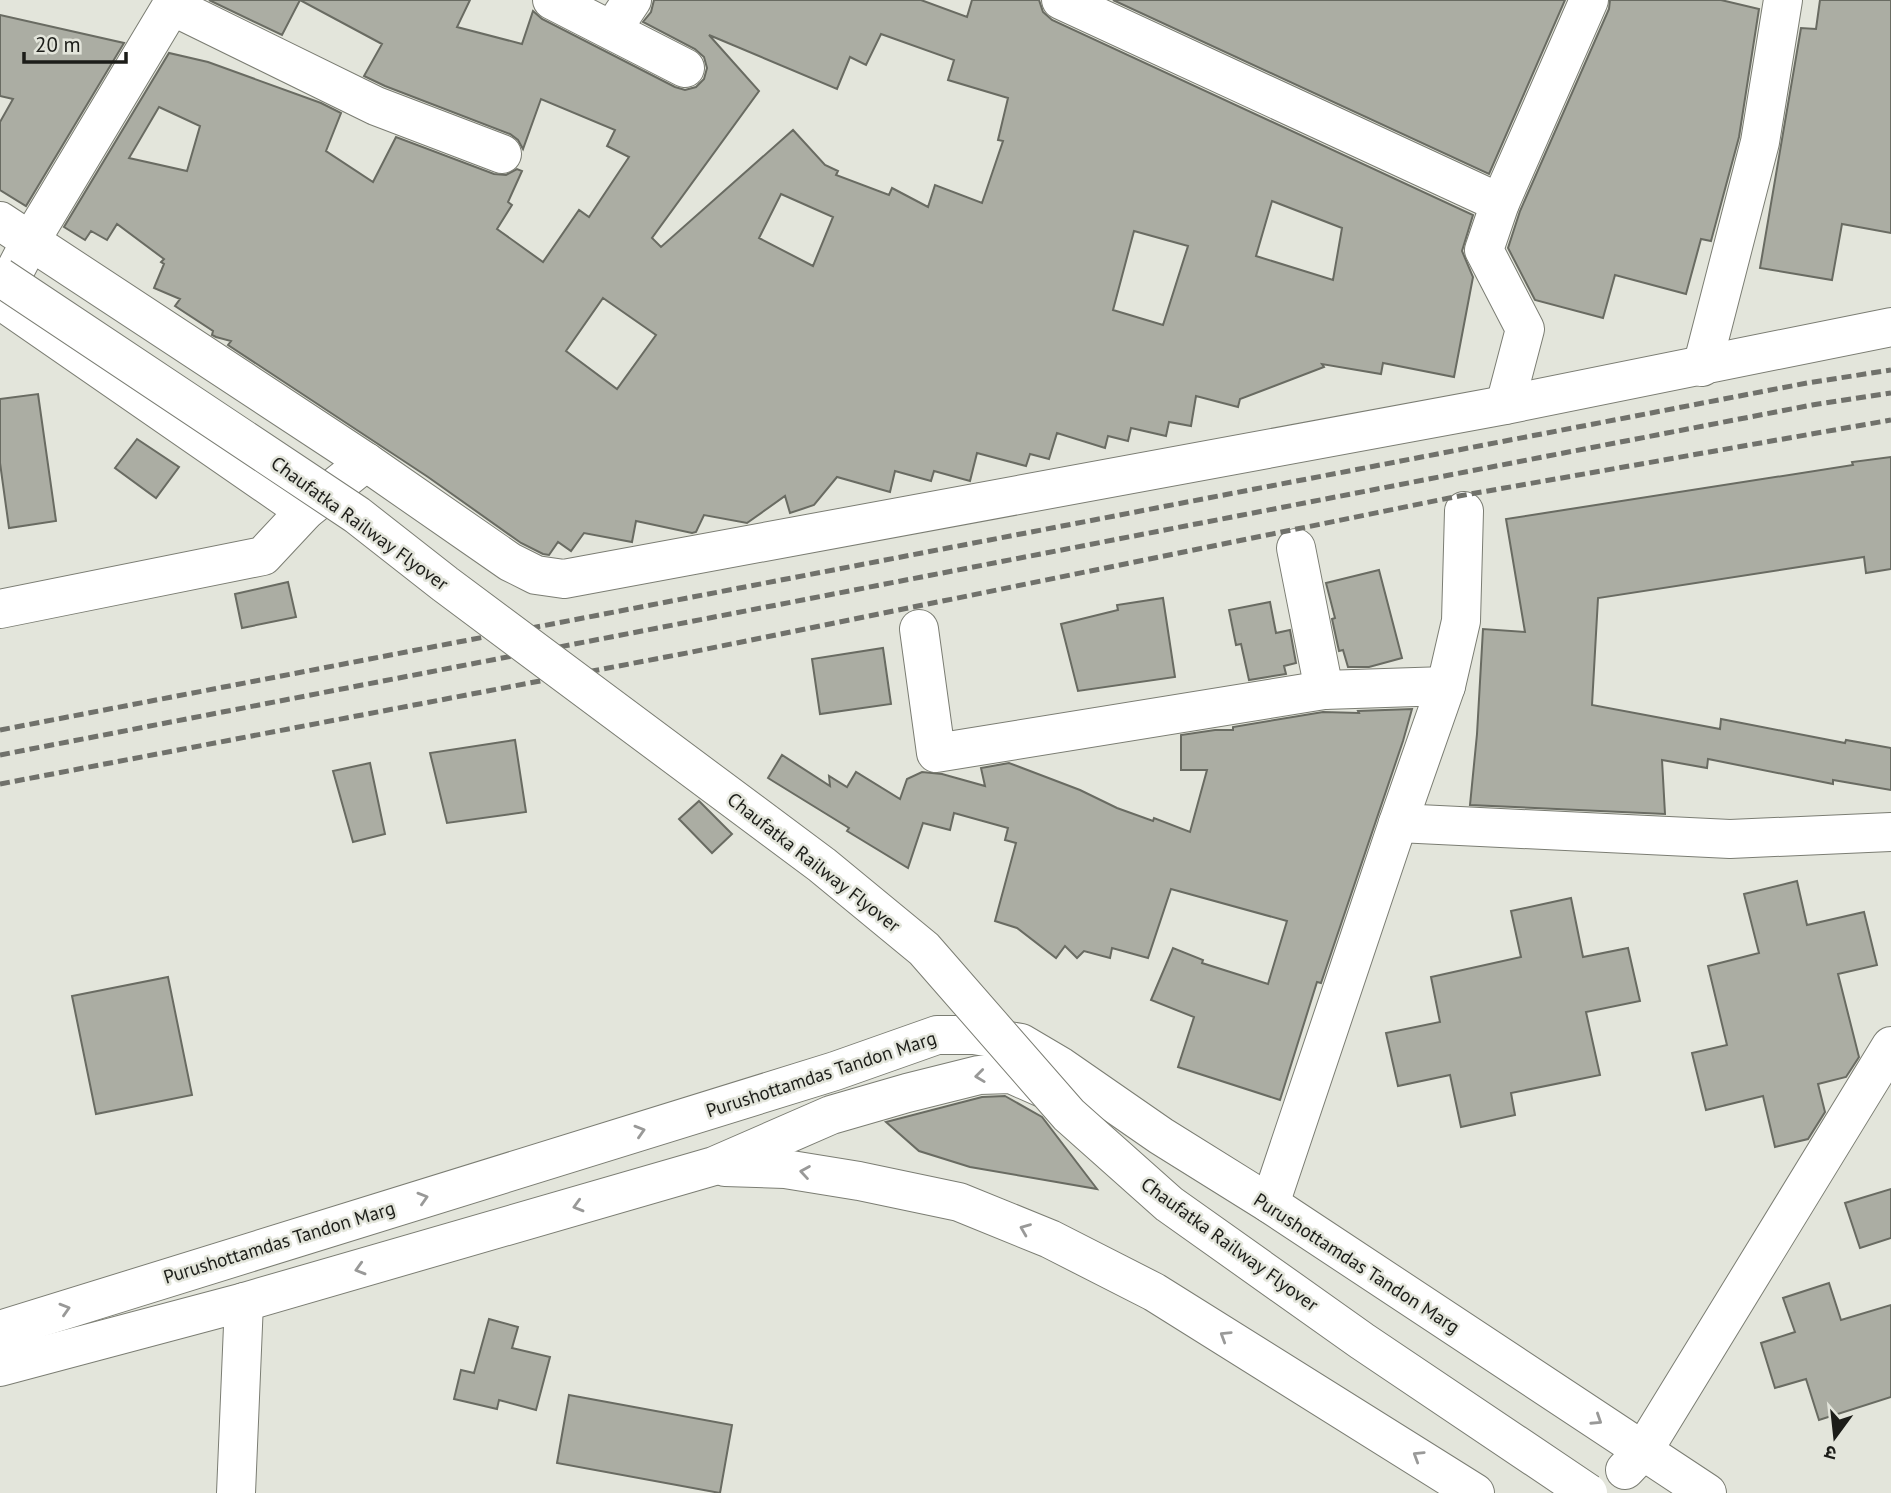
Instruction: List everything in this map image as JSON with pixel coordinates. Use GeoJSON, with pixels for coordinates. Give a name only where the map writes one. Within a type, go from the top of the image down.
{"type":"FeatureCollection","features":[{"type":"Feature","properties":{"kind":"street"},"geometry":{"type":"LineString","coordinates":[[552,0],[622,15],[685,68]]}},
{"type":"Feature","properties":{"kind":"street"},"geometry":{"type":"LineString","coordinates":[[1061,0],[1500,204]]}},
{"type":"Feature","properties":{"kind":"street"},"geometry":{"type":"LineString","coordinates":[[1506,405],[1525,328],[1485,250],[1500,204],[1588,0]]}},
{"type":"Feature","properties":{"kind":"street"},"geometry":{"type":"LineString","coordinates":[[1702,367],[1760,142],[1783,0]]}},
{"type":"Feature","properties":{"kind":"street"},"geometry":{"type":"LineString","coordinates":[[305,511],[0,300],[15,230],[174,3],[376,106],[502,154]]}},
{"type":"Feature","properties":{"kind":"street"},"geometry":{"type":"LineString","coordinates":[[15,230],[366,462],[510,562],[536,575],[564,579],[1506,405],[1891,327]]}},
{"type":"Feature","properties":{"kind":"street","name":"Chaufatka Railway Flyover"},"geometry":{"type":"LineString","coordinates":[[0,277],[356,515],[822,865],[924,949],[1069,1115],[1169,1204],[1362,1341],[1588,1493]]}},
{"type":"Feature","properties":{"kind":"street"},"geometry":{"type":"LineString","coordinates":[[0,609],[263,556],[305,511],[366,462]]}},
{"type":"Feature","properties":{"kind":"street"},"geometry":{"type":"LineString","coordinates":[[1269,1205],[1446,686],[1461,621],[1464,511]]}},
{"type":"Feature","properties":{"kind":"street"},"geometry":{"type":"LineString","coordinates":[[1296,548],[1324,690]]}},
{"type":"Feature","properties":{"kind":"street"},"geometry":{"type":"LineString","coordinates":[[919,629],[936,753],[1324,690],[1446,686]]}},
{"type":"Feature","properties":{"kind":"street"},"geometry":{"type":"LineString","coordinates":[[1398,823],[1730,839],[1891,832]]}},
{"type":"Feature","properties":{"kind":"street","name":"Purushottamdas Tandon Marg"},"geometry":{"type":"LineString","coordinates":[[0,1330],[835,1071],[937,1035],[974,1035],[1021,1044],[1060,1066],[1161,1136],[1269,1205],[1634,1460],[1707,1493]]}},
{"type":"Feature","properties":{"kind":"street"},"geometry":{"type":"LineString","coordinates":[[1634,1460],[1891,1046]]}},
{"type":"Feature","properties":{"kind":"street"},"geometry":{"type":"LineString","coordinates":[[0,1367],[244,1302],[714,1167],[831,1115],[979,1075],[1011,1074],[1087,1108],[1634,1460],[1659,1493]]}},
{"type":"Feature","properties":{"kind":"street"},"geometry":{"type":"LineString","coordinates":[[714,1167],[785,1169],[959,1202],[1050,1239],[1154,1292],[1475,1493]]}},
{"type":"Feature","properties":{"kind":"street"},"geometry":{"type":"LineString","coordinates":[[236,1493],[244,1302]]}},
{"type":"Feature","properties":{"kind":"building"},"geometry":{"type":"Polygon","coordinates":[[[209,0],[300,0],[282,35],[209,0]]]}},
{"type":"Feature","properties":{"kind":"building"},"geometry":{"type":"Polygon","coordinates":[[[300,0],[470,0],[457,27],[522,44],[533,11],[542,19],[685,90],[696,87],[704,79],[707,68],[704,57],[695,49],[643,22],[651,12],[654,0],[921,0],[967,17],[972,0],[1039,0],[1043,12],[1052,20],[1473,215],[1462,251],[1473,277],[1454,377],[1383,363],[1381,374],[1322,364],[1324,367],[1240,399],[1238,407],[1196,396],[1191,426],[1169,422],[1166,436],[1131,428],[1128,441],[1108,436],[1105,448],[1057,433],[1049,459],[1030,454],[1026,466],[977,453],[970,481],[934,471],[931,481],[895,471],[890,492],[837,477],[814,505],[790,513],[785,496],[747,523],[704,515],[696,532],[692,533],[636,521],[632,542],[584,533],[571,551],[558,542],[549,555],[543,554],[521,543],[428,477],[228,345],[231,341],[212,335],[213,331],[175,306],[180,299],[154,288],[164,259],[117,224],[107,240],[91,231],[85,240],[64,227],[169,53],[208,62],[321,103],[341,113],[326,151],[373,182],[396,137],[494,174],[506,175],[517,169],[522,171],[508,202],[512,205],[497,229],[543,262],[579,210],[589,217],[629,157],[607,146],[615,130],[541,99],[523,149],[518,140],[510,134],[385,86],[364,76],[382,44],[300,0]],[[881,34],[866,65],[850,57],[837,89],[709,35],[759,91],[652,238],[661,247],[793,130],[825,165],[838,171],[836,175],[889,195],[892,188],[928,207],[935,185],[982,203],[1003,141],[998,140],[1008,98],[948,80],[954,60],[881,34]],[[159,107],[129,158],[187,171],[200,126],[159,107]],[[781,194],[759,238],[813,266],[833,217],[781,194]],[[1272,201],[1256,256],[1333,280],[1342,228],[1272,201]],[[1134,231],[1113,310],[1163,325],[1188,246],[1134,231]],[[603,298],[566,351],[617,389],[656,335],[603,298]]]}},
{"type":"Feature","properties":{"kind":"building"},"geometry":{"type":"Polygon","coordinates":[[[1113,0],[1565,0],[1489,174],[1113,0]]]}},
{"type":"Feature","properties":{"kind":"building"},"geometry":{"type":"Polygon","coordinates":[[[1610,0],[1721,0],[1759,9],[1739,137],[1711,241],[1701,239],[1686,294],[1615,275],[1603,318],[1535,300],[1508,248],[1520,211],[1609,9],[1610,0]]]}},
{"type":"Feature","properties":{"kind":"building"},"geometry":{"type":"Polygon","coordinates":[[[1820,0],[1891,0],[1891,233],[1842,224],[1832,280],[1760,268],[1801,28],[1816,29],[1820,0]]]}},
{"type":"Feature","properties":{"kind":"building"},"geometry":{"type":"Polygon","coordinates":[[[0,15],[124,43],[26,206],[0,190],[0,122],[13,99],[0,96],[0,15]]]}},
{"type":"Feature","properties":{"kind":"building"},"geometry":{"type":"Polygon","coordinates":[[[38,394],[56,521],[9,528],[0,463],[0,399],[38,394]]]}},
{"type":"Feature","properties":{"kind":"building"},"geometry":{"type":"Polygon","coordinates":[[[137,439],[179,467],[156,498],[115,468],[137,439]]]}},
{"type":"Feature","properties":{"kind":"building"},"geometry":{"type":"Polygon","coordinates":[[[1891,457],[1891,569],[1866,573],[1864,557],[1598,598],[1592,705],[1720,729],[1721,719],[1845,743],[1846,740],[1891,748],[1891,790],[1833,780],[1833,784],[1708,759],[1707,768],[1662,760],[1665,814],[1470,805],[1483,629],[1525,632],[1506,519],[1891,457]]]}},
{"type":"Feature","properties":{"kind":"building"},"geometry":{"type":"Polygon","coordinates":[[[1379,570],[1402,658],[1369,667],[1348,667],[1343,650],[1339,651],[1332,619],[1335,618],[1326,583],[1379,570]]]}},
{"type":"Feature","properties":{"kind":"building"},"geometry":{"type":"Polygon","coordinates":[[[288,582],[296,617],[242,628],[235,594],[288,582]]]}},
{"type":"Feature","properties":{"kind":"building"},"geometry":{"type":"Polygon","coordinates":[[[1163,598],[1175,677],[1078,691],[1061,624],[1118,610],[1117,605],[1163,598]]]}},
{"type":"Feature","properties":{"kind":"building"},"geometry":{"type":"Polygon","coordinates":[[[1270,602],[1276,633],[1290,630],[1296,663],[1284,666],[1286,674],[1249,680],[1241,644],[1236,645],[1229,610],[1270,602]]]}},
{"type":"Feature","properties":{"kind":"building"},"geometry":{"type":"Polygon","coordinates":[[[883,648],[891,704],[820,714],[812,659],[883,648]]]}},
{"type":"Feature","properties":{"kind":"building"},"geometry":{"type":"Polygon","coordinates":[[[1412,709],[1321,983],[1317,982],[1280,1100],[1178,1067],[1194,1017],[1151,1000],[1173,948],[1203,960],[1202,963],[1268,984],[1287,921],[1171,889],[1148,958],[1112,948],[1110,958],[1084,951],[1077,958],[1065,946],[1056,958],[1017,928],[995,921],[1016,843],[1005,840],[1008,828],[954,813],[950,830],[923,823],[908,868],[768,778],[782,755],[830,786],[829,776],[847,787],[856,772],[900,799],[907,779],[922,772],[942,774],[985,786],[981,768],[1009,763],[1080,790],[1117,808],[1190,832],[1207,770],[1181,770],[1181,735],[1233,730],[1233,727],[1323,712],[1359,713],[1358,711],[1412,709]]]}},
{"type":"Feature","properties":{"kind":"building"},"geometry":{"type":"Polygon","coordinates":[[[515,740],[526,812],[447,823],[430,753],[515,740]]]}},
{"type":"Feature","properties":{"kind":"building"},"geometry":{"type":"Polygon","coordinates":[[[370,763],[385,834],[353,842],[333,771],[370,763]]]}},
{"type":"Feature","properties":{"kind":"building"},"geometry":{"type":"Polygon","coordinates":[[[699,801],[732,834],[712,853],[679,819],[699,801]]]}},
{"type":"Feature","properties":{"kind":"building"},"geometry":{"type":"Polygon","coordinates":[[[1797,881],[1807,925],[1864,912],[1877,965],[1838,974],[1859,1057],[1846,1077],[1818,1084],[1825,1112],[1808,1139],[1775,1147],[1763,1096],[1706,1110],[1692,1053],[1727,1045],[1708,966],[1759,953],[1744,894],[1797,881]]]}},
{"type":"Feature","properties":{"kind":"building"},"geometry":{"type":"Polygon","coordinates":[[[1571,898],[1583,957],[1628,948],[1640,1001],[1586,1012],[1600,1075],[1511,1093],[1515,1115],[1461,1127],[1450,1075],[1398,1086],[1386,1033],[1440,1022],[1431,977],[1521,957],[1511,911],[1571,898]]]}},
{"type":"Feature","properties":{"kind":"building"},"geometry":{"type":"Polygon","coordinates":[[[168,977],[192,1095],[96,1114],[72,996],[168,977]]]}},
{"type":"Feature","properties":{"kind":"building"},"geometry":{"type":"Polygon","coordinates":[[[1005,1096],[1042,1117],[1097,1189],[970,1167],[919,1151],[886,1122],[982,1097],[1005,1096]]]}},
{"type":"Feature","properties":{"kind":"building"},"geometry":{"type":"Polygon","coordinates":[[[1891,1189],[1891,1238],[1860,1248],[1845,1203],[1891,1189]]]}},
{"type":"Feature","properties":{"kind":"building"},"geometry":{"type":"Polygon","coordinates":[[[1829,1283],[1841,1320],[1891,1305],[1891,1397],[1819,1420],[1806,1379],[1775,1388],[1761,1343],[1795,1332],[1783,1298],[1829,1283]]]}},
{"type":"Feature","properties":{"kind":"building"},"geometry":{"type":"Polygon","coordinates":[[[489,1319],[518,1327],[512,1348],[550,1357],[536,1410],[499,1400],[497,1409],[454,1399],[461,1370],[474,1373],[489,1319]]]}},
{"type":"Feature","properties":{"kind":"building"},"geometry":{"type":"Polygon","coordinates":[[[569,1395],[732,1425],[720,1493],[557,1463],[569,1395]]]}},
{"type":"Feature","properties":{"kind":"railway"},"geometry":{"type":"LineString","coordinates":[[0,730],[1807,383],[1891,370]]}},
{"type":"Feature","properties":{"kind":"railway"},"geometry":{"type":"LineString","coordinates":[[0,755],[1812,405],[1891,393]]}},
{"type":"Feature","properties":{"kind":"railway"},"geometry":{"type":"LineString","coordinates":[[0,784],[692,652],[1459,496],[1891,420]]}}]}
